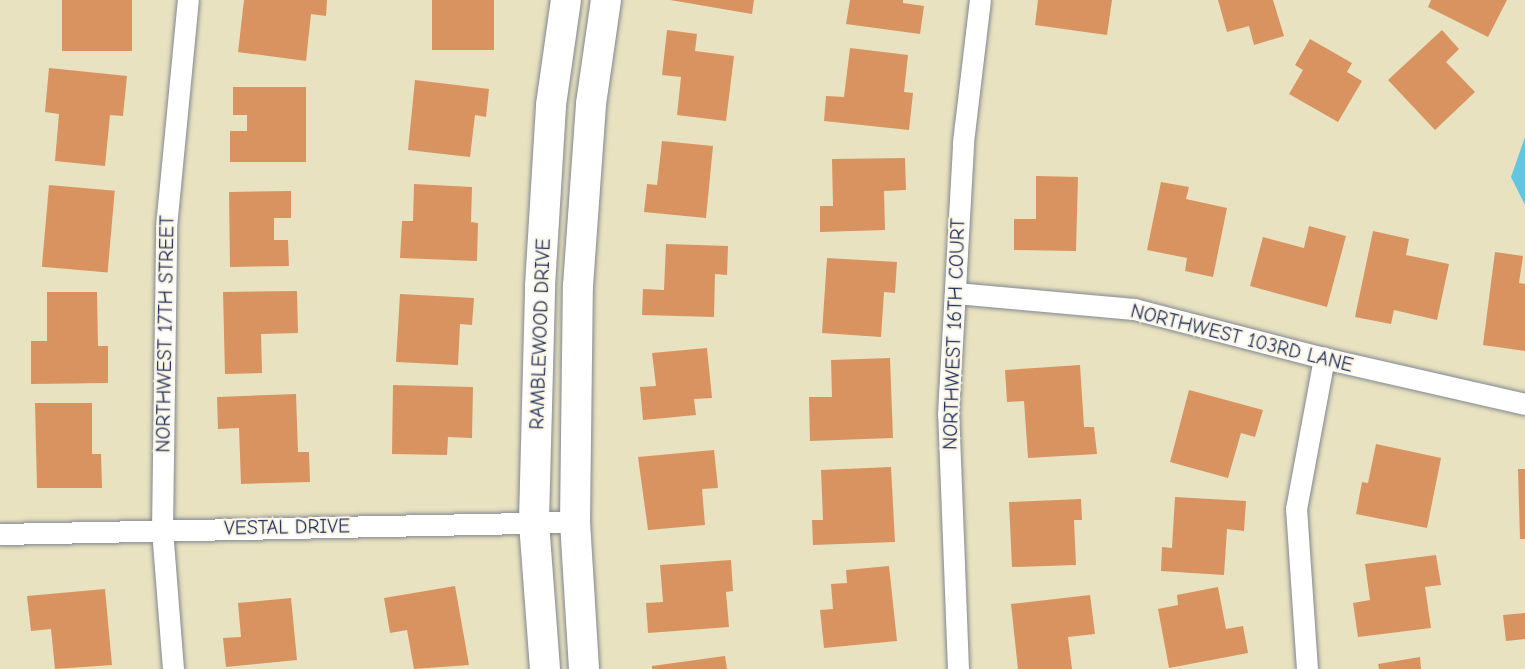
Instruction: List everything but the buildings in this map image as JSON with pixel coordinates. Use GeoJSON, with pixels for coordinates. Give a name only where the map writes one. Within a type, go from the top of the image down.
{"type":"FeatureCollection","features":[{"type":"Feature","properties":{"kind":"street","name":"NORTHWEST 17TH STREET"},"geometry":{"type":"LineString","coordinates":[[173,669],[162,530],[166,226],[188,0]]}},
{"type":"Feature","properties":{"kind":"street","name":"RAMBLEWOOD DRIVE"},"geometry":{"type":"LineString","coordinates":[[545,669],[534,521],[540,286],[550,116],[566,0]]}},
{"type":"Feature","properties":{"kind":"street","name":"RAMBLEWOOD DRIVE"},"geometry":{"type":"LineString","coordinates":[[584,669],[575,522],[578,286],[591,104],[606,0]]}},
{"type":"Feature","properties":{"kind":"street","name":"NORTHWEST 16TH COURT"},"geometry":{"type":"LineString","coordinates":[[958,669],[948,414],[963,142],[980,0]]}},
{"type":"Feature","properties":{"kind":"street","name":"NORTHWEST 103RD LANE"},"geometry":{"type":"LineString","coordinates":[[955,293],[1134,309],[1324,358],[1525,404]]}},
{"type":"Feature","properties":{"kind":"street"},"geometry":{"type":"LineString","coordinates":[[1307,669],[1296,509],[1324,358]]}},
{"type":"Feature","properties":{"kind":"street","name":"VESTAL DRIVE"},"geometry":{"type":"LineString","coordinates":[[0,534],[534,521],[575,522]]}},
{"type":"Feature","properties":{"kind":"water"},"geometry":{"type":"Polygon","coordinates":[[[1525,137],[1525,205],[1511,177],[1525,137]]]}}]}
